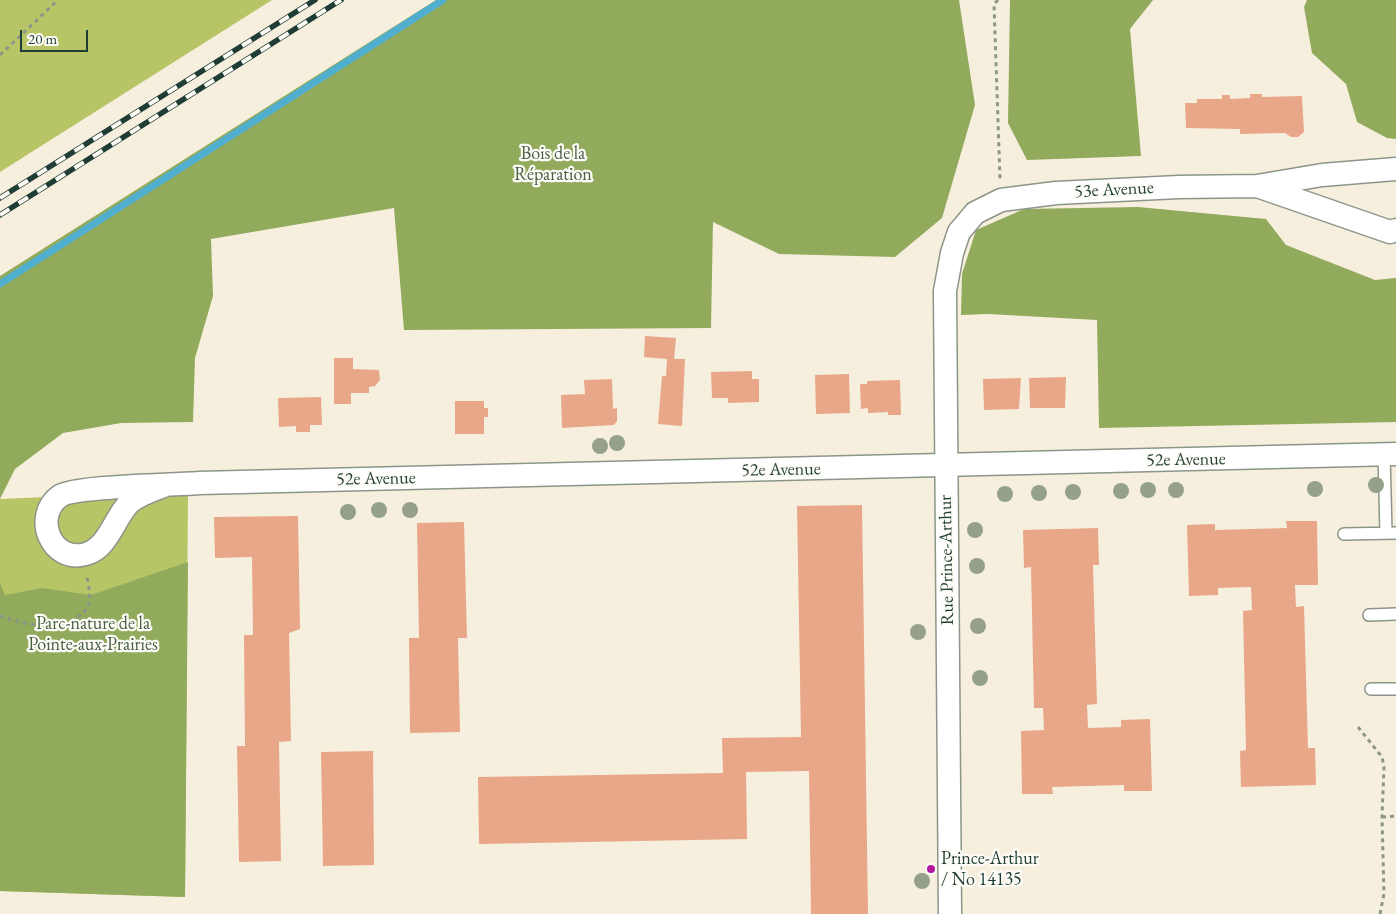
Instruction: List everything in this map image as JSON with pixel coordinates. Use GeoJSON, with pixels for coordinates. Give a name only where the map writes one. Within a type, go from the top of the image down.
{"type":"FeatureCollection","features":[{"type":"Feature","properties":{"kind":"street","name":"53e Avenue"},"geometry":{"type":"LineString","coordinates":[[975,213],[1001,200],[1032,195],[1132,189],[1257,186],[1331,174],[1396,168]]}},
{"type":"Feature","properties":{"kind":"street","name":"53e Avenue"},"geometry":{"type":"LineString","coordinates":[[1257,186],[1390,232],[1396,230]]}},
{"type":"Feature","properties":{"kind":"street","name":"Rue Prince-Arthur"},"geometry":{"type":"LineString","coordinates":[[950,914],[944,291],[952,253],[960,232],[975,213]]}},
{"type":"Feature","properties":{"kind":"street","name":"52e Avenue"},"geometry":{"type":"LineString","coordinates":[[166,485],[144,494],[128,505],[94,552],[84,555],[66,554],[59,551],[49,537],[46,523],[47,514],[54,502],[61,495],[83,490],[166,485],[1390,454]]}},
{"type":"Feature","properties":{"kind":"lane"},"geometry":{"type":"LineString","coordinates":[[1344,534],[1391,533],[1390,454]]}},
{"type":"Feature","properties":{"kind":"lane"},"geometry":{"type":"LineString","coordinates":[[1369,615],[1396,614]]}},
{"type":"Feature","properties":{"kind":"lane"},"geometry":{"type":"LineString","coordinates":[[1371,689],[1396,689]]}},
{"type":"Feature","properties":{"kind":"path"},"geometry":{"type":"LineString","coordinates":[[0,55],[58,0]]}},
{"type":"Feature","properties":{"kind":"path"},"geometry":{"type":"LineString","coordinates":[[998,0],[994,4],[1001,200]]}},
{"type":"Feature","properties":{"kind":"path"},"geometry":{"type":"LineString","coordinates":[[0,616],[22,623],[61,625],[82,614],[87,608],[89,602],[88,579]]}},
{"type":"Feature","properties":{"kind":"path"},"geometry":{"type":"LineString","coordinates":[[1358,728],[1382,758],[1384,767],[1382,817],[1384,894],[1380,914]]}},
{"type":"Feature","properties":{"kind":"path"},"geometry":{"type":"LineString","coordinates":[[1382,817],[1396,816]]}},
{"type":"Feature","properties":{"kind":"green space"},"geometry":{"type":"Polygon","coordinates":[[[0,0],[272,0],[0,172],[0,0]]]}},
{"type":"Feature","properties":{"kind":"green space","name":"Bois de la Réparation"},"geometry":{"type":"Polygon","coordinates":[[[436,0],[959,0],[975,105],[942,218],[895,257],[779,254],[713,222],[711,328],[404,330],[394,208],[211,239],[213,296],[195,358],[193,422],[121,423],[63,433],[15,469],[0,499],[0,276],[436,0]]]}},
{"type":"Feature","properties":{"kind":"green space"},"geometry":{"type":"Polygon","coordinates":[[[1010,0],[1153,0],[1130,29],[1141,156],[1027,160],[1008,123],[1010,0]]]}},
{"type":"Feature","properties":{"kind":"green space"},"geometry":{"type":"Polygon","coordinates":[[[1307,0],[1396,0],[1396,139],[1387,138],[1357,122],[1346,84],[1312,53],[1304,7],[1307,0]]]}},
{"type":"Feature","properties":{"kind":"green space"},"geometry":{"type":"Polygon","coordinates":[[[1138,207],[1266,219],[1286,245],[1375,280],[1396,278],[1396,422],[1099,428],[1097,320],[988,314],[961,315],[962,274],[976,230],[1024,209],[1138,207]]]}},
{"type":"Feature","properties":{"kind":"green space","name":"Parc-nature de la Pointe-aux-Prairies"},"geometry":{"type":"Polygon","coordinates":[[[188,491],[185,897],[0,891],[0,499],[188,491]]]}},
{"type":"Feature","properties":{"kind":"green space","name":"Parc-nature de la Pointe-aux-Prairies"},"geometry":{"type":"Polygon","coordinates":[[[188,562],[185,897],[0,891],[0,583],[5,595],[42,588],[91,595],[188,562]]]}},
{"type":"Feature","properties":{"kind":"building"},"geometry":{"type":"Polygon","coordinates":[[[1250,94],[1262,94],[1262,97],[1302,96],[1304,132],[1298,137],[1291,137],[1285,133],[1240,134],[1240,129],[1186,128],[1185,103],[1197,103],[1197,99],[1222,99],[1222,95],[1230,95],[1230,99],[1250,98],[1250,94]]]}},
{"type":"Feature","properties":{"kind":"building"},"geometry":{"type":"Polygon","coordinates":[[[645,336],[676,338],[674,359],[685,359],[682,426],[658,424],[662,376],[666,376],[667,359],[644,357],[645,336]]]}},
{"type":"Feature","properties":{"kind":"building"},"geometry":{"type":"Polygon","coordinates":[[[334,358],[353,358],[353,369],[379,370],[380,380],[375,386],[369,387],[369,393],[351,393],[351,404],[334,404],[334,358]]]}},
{"type":"Feature","properties":{"kind":"building"},"geometry":{"type":"Polygon","coordinates":[[[752,371],[752,379],[759,379],[759,402],[728,403],[728,398],[712,398],[711,372],[752,371]]]}},
{"type":"Feature","properties":{"kind":"building"},"geometry":{"type":"Polygon","coordinates":[[[849,374],[850,413],[816,414],[815,375],[849,374]]]}},
{"type":"Feature","properties":{"kind":"building"},"geometry":{"type":"Polygon","coordinates":[[[1066,377],[1065,408],[1030,408],[1029,378],[1066,377]]]}},
{"type":"Feature","properties":{"kind":"building"},"geometry":{"type":"Polygon","coordinates":[[[1021,378],[1019,409],[984,410],[983,379],[1021,378]]]}},
{"type":"Feature","properties":{"kind":"building"},"geometry":{"type":"Polygon","coordinates":[[[612,379],[613,409],[617,408],[617,421],[614,425],[562,428],[561,395],[585,394],[584,380],[612,379]]]}},
{"type":"Feature","properties":{"kind":"building"},"geometry":{"type":"Polygon","coordinates":[[[900,380],[901,415],[888,415],[888,412],[868,413],[868,408],[861,409],[860,384],[867,384],[867,381],[900,380]]]}},
{"type":"Feature","properties":{"kind":"building"},"geometry":{"type":"Polygon","coordinates":[[[321,397],[322,425],[310,425],[310,432],[296,432],[296,426],[279,427],[278,398],[321,397]]]}},
{"type":"Feature","properties":{"kind":"building"},"geometry":{"type":"Polygon","coordinates":[[[455,401],[484,401],[484,408],[488,408],[488,417],[484,417],[484,434],[455,434],[455,401]]]}},
{"type":"Feature","properties":{"kind":"building"},"geometry":{"type":"Polygon","coordinates":[[[862,505],[868,914],[811,914],[809,771],[746,772],[747,839],[479,844],[478,777],[723,773],[722,738],[801,737],[797,506],[862,505]]]}},
{"type":"Feature","properties":{"kind":"building"},"geometry":{"type":"Polygon","coordinates":[[[298,516],[300,629],[289,633],[291,741],[279,742],[281,861],[239,862],[237,746],[245,746],[244,635],[253,635],[252,557],[215,558],[214,517],[298,516]]]}},
{"type":"Feature","properties":{"kind":"building"},"geometry":{"type":"Polygon","coordinates":[[[1286,521],[1317,521],[1318,585],[1295,585],[1296,607],[1304,606],[1308,748],[1315,748],[1316,785],[1241,787],[1240,751],[1246,750],[1243,611],[1252,610],[1251,587],[1218,588],[1218,595],[1189,596],[1187,525],[1215,524],[1215,530],[1287,528],[1286,521]]]}},
{"type":"Feature","properties":{"kind":"building"},"geometry":{"type":"Polygon","coordinates":[[[464,522],[467,638],[458,638],[460,732],[410,733],[409,638],[419,638],[417,523],[464,522]]]}},
{"type":"Feature","properties":{"kind":"building"},"geometry":{"type":"Polygon","coordinates":[[[1098,528],[1099,565],[1093,565],[1097,704],[1087,705],[1088,728],[1121,727],[1121,720],[1150,719],[1152,791],[1124,791],[1124,785],[1052,787],[1053,794],[1022,794],[1021,731],[1044,730],[1043,708],[1034,708],[1031,567],[1024,568],[1023,530],[1098,528]]]}},
{"type":"Feature","properties":{"kind":"building"},"geometry":{"type":"Polygon","coordinates":[[[373,751],[374,865],[323,866],[321,752],[373,751]]]}},
{"type":"Feature","properties":{"kind":"waterway"},"geometry":{"type":"LineString","coordinates":[[0,284],[443,0]]}},
{"type":"Feature","properties":{"kind":"railway"},"geometry":{"type":"LineString","coordinates":[[0,198],[315,0]]}},
{"type":"Feature","properties":{"kind":"railway"},"geometry":{"type":"LineString","coordinates":[[0,215],[341,0]]}},
{"type":"Feature","properties":{"kind":"place","name":"Prince-Arthur / No 14135"},"geometry":{"type":"Point","coordinates":[931,869]}}]}
